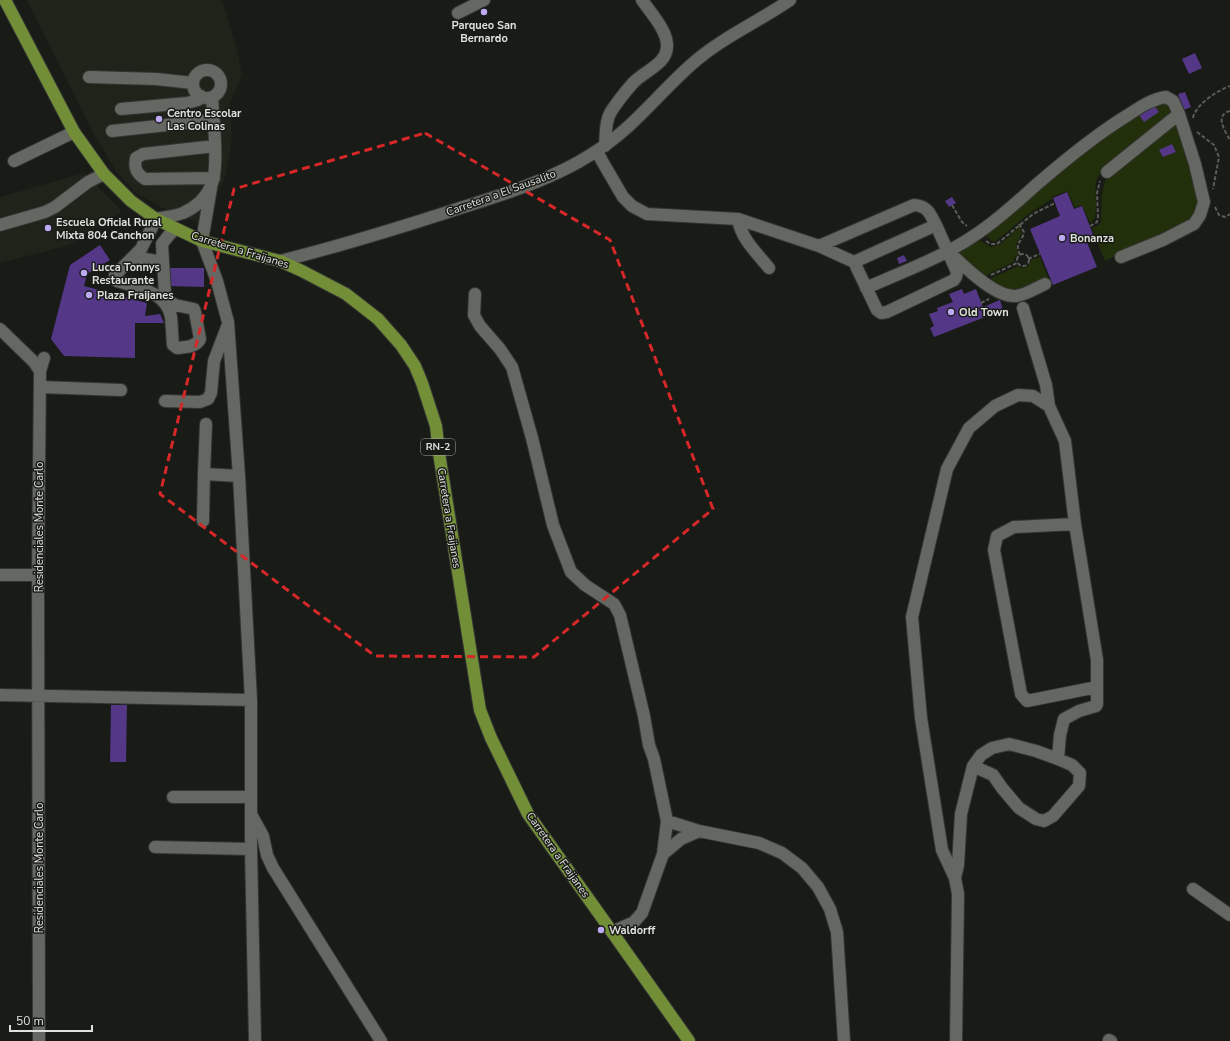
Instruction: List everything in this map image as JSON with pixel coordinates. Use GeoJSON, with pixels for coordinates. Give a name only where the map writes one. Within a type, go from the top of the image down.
{"type":"FeatureCollection","features":[{"type":"Feature","properties":{"kind":"main road","name":"Carretera a Fraijanes"},"geometry":{"type":"LineString","coordinates":[[5,0],[74,132],[104,174],[131,201],[156,219],[202,241],[280,261],[346,294],[378,318],[401,345],[416,366],[436,426],[439,454],[480,710],[491,738],[528,814],[689,1041]]}},
{"type":"Feature","properties":{"kind":"street"},"geometry":{"type":"LineString","coordinates":[[458,12],[484,0]]}},
{"type":"Feature","properties":{"kind":"street"},"geometry":{"type":"LineString","coordinates":[[642,0],[662,28],[667,45],[666,54],[661,61],[634,82],[611,111],[601,148],[602,161],[623,197],[632,206],[647,214],[738,219],[819,246],[854,262],[877,310],[881,313],[954,280],[957,272],[936,225],[925,208],[920,206],[914,206],[819,246]]}},
{"type":"Feature","properties":{"kind":"street","name":"Carretera a El Sausalito"},"geometry":{"type":"LineString","coordinates":[[280,261],[374,236],[522,188],[560,172],[601,148],[631,125],[692,64],[729,37],[790,0]]}},
{"type":"Feature","properties":{"kind":"street"},"geometry":{"type":"LineString","coordinates":[[121,109],[187,103],[217,94],[221,84],[220,79],[218,74],[208,70],[202,71],[198,74],[194,83],[194,89],[197,93],[207,96]]}},
{"type":"Feature","properties":{"kind":"street"},"geometry":{"type":"LineString","coordinates":[[89,77],[156,79],[194,83]]}},
{"type":"Feature","properties":{"kind":"street"},"geometry":{"type":"LineString","coordinates":[[207,96],[214,120],[215,146],[213,183],[202,241],[217,281],[228,322],[239,476],[251,700],[251,849],[255,1041]]}},
{"type":"Feature","properties":{"kind":"street"},"geometry":{"type":"LineString","coordinates":[[866,288],[948,252],[977,234],[1001,216],[1038,183],[1109,126],[1149,102],[1157,98],[1166,97],[1173,101],[1179,114],[1195,164],[1204,202],[1200,215],[1194,224],[1163,240],[1121,257]]}},
{"type":"Feature","properties":{"kind":"street"},"geometry":{"type":"LineString","coordinates":[[1107,172],[1179,114]]}},
{"type":"Feature","properties":{"kind":"street"},"geometry":{"type":"LineString","coordinates":[[112,131],[214,120]]}},
{"type":"Feature","properties":{"kind":"street"},"geometry":{"type":"LineString","coordinates":[[14,162],[74,132]]}},
{"type":"Feature","properties":{"kind":"street"},"geometry":{"type":"LineString","coordinates":[[213,183],[145,179],[135,170],[135,164],[136,158],[143,154],[215,146]]}},
{"type":"Feature","properties":{"kind":"street"},"geometry":{"type":"LineString","coordinates":[[0,225],[44,212],[55,207],[88,182],[104,174]]}},
{"type":"Feature","properties":{"kind":"street"},"geometry":{"type":"LineString","coordinates":[[175,229],[162,244],[165,294],[166,298],[175,305],[192,308],[196,312],[200,339],[195,345],[178,348],[173,344],[171,316],[166,304],[159,296],[117,281],[115,279],[115,275],[143,246],[156,219],[182,213],[197,204],[205,196],[213,183]]}},
{"type":"Feature","properties":{"kind":"street"},"geometry":{"type":"LineString","coordinates":[[738,219],[739,226],[749,243],[769,268]]}},
{"type":"Feature","properties":{"kind":"street"},"geometry":{"type":"LineString","coordinates":[[854,262],[936,225]]}},
{"type":"Feature","properties":{"kind":"street"},"geometry":{"type":"LineString","coordinates":[[948,252],[980,280],[997,291],[1009,296],[1017,296],[1045,284]]}},
{"type":"Feature","properties":{"kind":"street"},"geometry":{"type":"LineString","coordinates":[[133,257],[163,262]]}},
{"type":"Feature","properties":{"kind":"street"},"geometry":{"type":"LineString","coordinates":[[476,294],[474,315],[480,326],[500,349],[512,367],[532,438],[553,525],[571,572],[585,585],[614,604],[620,615],[644,716],[649,745],[654,759],[667,821],[663,854],[642,913],[634,922],[612,932]]}},
{"type":"Feature","properties":{"kind":"street"},"geometry":{"type":"LineString","coordinates":[[1023,308],[1046,386],[1049,406],[1065,441],[1075,524],[1097,660],[1097,704],[1096,706],[1079,711],[1064,720],[1060,735],[1058,759]]}},
{"type":"Feature","properties":{"kind":"street"},"geometry":{"type":"LineString","coordinates":[[165,401],[200,402],[208,399],[211,393],[214,361],[228,322]]}},
{"type":"Feature","properties":{"kind":"street"},"geometry":{"type":"LineString","coordinates":[[0,329],[30,358],[40,371]]}},
{"type":"Feature","properties":{"kind":"street","name":"Residenciales Monte Carlo"},"geometry":{"type":"LineString","coordinates":[[39,1041],[38,575],[40,371],[44,358]]}},
{"type":"Feature","properties":{"kind":"street"},"geometry":{"type":"LineString","coordinates":[[40,387],[121,390]]}},
{"type":"Feature","properties":{"kind":"street"},"geometry":{"type":"LineString","coordinates":[[956,1041],[958,894],[955,878],[942,850],[921,718],[912,616],[947,469],[969,428],[994,406],[1018,395],[1033,396],[1049,406]]}},
{"type":"Feature","properties":{"kind":"street"},"geometry":{"type":"LineString","coordinates":[[203,521],[206,424]]}},
{"type":"Feature","properties":{"kind":"street"},"geometry":{"type":"LineString","coordinates":[[204,474],[239,476]]}},
{"type":"Feature","properties":{"kind":"street"},"geometry":{"type":"LineString","coordinates":[[1075,524],[1014,527],[997,536],[994,550],[1021,694],[1027,701],[1098,687]]}},
{"type":"Feature","properties":{"kind":"street"},"geometry":{"type":"LineString","coordinates":[[0,575],[38,575]]}},
{"type":"Feature","properties":{"kind":"street"},"geometry":{"type":"LineString","coordinates":[[0,696],[251,700]]}},
{"type":"Feature","properties":{"kind":"street"},"geometry":{"type":"LineString","coordinates":[[955,878],[958,865],[961,814],[973,766],[981,755],[992,748],[1009,744],[1036,751],[1072,765],[1080,773],[1079,786],[1053,816],[1044,821],[1036,819],[1019,808],[993,775],[973,766]]}},
{"type":"Feature","properties":{"kind":"street"},"geometry":{"type":"LineString","coordinates":[[173,797],[251,797]]}},
{"type":"Feature","properties":{"kind":"street"},"geometry":{"type":"LineString","coordinates":[[251,815],[264,836],[267,855],[273,868],[381,1041]]}},
{"type":"Feature","properties":{"kind":"street"},"geometry":{"type":"LineString","coordinates":[[667,821],[699,831],[759,843],[782,853],[802,868],[818,887],[830,909],[837,932],[844,1041]]}},
{"type":"Feature","properties":{"kind":"street"},"geometry":{"type":"LineString","coordinates":[[663,854],[681,839],[699,831]]}},
{"type":"Feature","properties":{"kind":"street"},"geometry":{"type":"LineString","coordinates":[[155,847],[251,849]]}},
{"type":"Feature","properties":{"kind":"street"},"geometry":{"type":"LineString","coordinates":[[1193,888],[1230,914]]}},
{"type":"Feature","properties":{"kind":"path"},"geometry":{"type":"LineString","coordinates":[[1193,119],[1194,114],[1203,102],[1224,88],[1230,86]]}},
{"type":"Feature","properties":{"kind":"path"},"geometry":{"type":"LineString","coordinates":[[1230,112],[1224,114],[1221,123],[1230,140]]}},
{"type":"Feature","properties":{"kind":"path"},"geometry":{"type":"LineString","coordinates":[[1194,127],[1196,131],[1214,145],[1219,157],[1212,192]]}},
{"type":"Feature","properties":{"kind":"path"},"geometry":{"type":"LineString","coordinates":[[1090,226],[1097,222],[1097,193],[1101,178],[1107,172]]}},
{"type":"Feature","properties":{"kind":"path"},"geometry":{"type":"LineString","coordinates":[[1213,202],[1219,215],[1225,217],[1230,214]]}},
{"type":"Feature","properties":{"kind":"path"},"geometry":{"type":"LineString","coordinates":[[952,205],[962,222],[991,244],[996,244],[1033,214],[1055,203]]}},
{"type":"Feature","properties":{"kind":"path"},"geometry":{"type":"LineString","coordinates":[[1019,224],[1024,232],[1024,235],[1017,248],[1020,255]]}},
{"type":"Feature","properties":{"kind":"path"},"geometry":{"type":"LineString","coordinates":[[1028,259],[1040,254]]}},
{"type":"Feature","properties":{"kind":"path"},"geometry":{"type":"LineString","coordinates":[[1020,255],[1026,255],[1028,259]]}},
{"type":"Feature","properties":{"kind":"path"},"geometry":{"type":"LineString","coordinates":[[1017,263],[1017,257],[1020,255]]}},
{"type":"Feature","properties":{"kind":"path"},"geometry":{"type":"LineString","coordinates":[[1017,263],[1025,266],[1028,263],[1028,259]]}},
{"type":"Feature","properties":{"kind":"path"},"geometry":{"type":"LineString","coordinates":[[980,280],[1017,263]]}},
{"type":"Feature","properties":{"kind":"highlighted area"},"geometry":{"type":"Polygon","coordinates":[[[425,133],[610,240],[713,509],[534,657],[375,656],[160,494],[234,189],[425,133]]]}},
{"type":"Feature","properties":{"kind":"shaded area","name":"Centro Escolar Las Colinas"},"geometry":{"type":"Polygon","coordinates":[[[27,0],[222,0],[238,53],[242,75],[230,103],[232,139],[225,178],[212,203],[211,228],[161,207],[137,194],[117,173],[95,136],[27,0]]]}},
{"type":"Feature","properties":{"kind":"shaded area","name":"Escuela Oficial Rural Mixta 804 Canchon"},"geometry":{"type":"Polygon","coordinates":[[[84,173],[122,211],[70,245],[0,263],[0,197],[84,173]]]}},
{"type":"Feature","properties":{"kind":"green space"},"geometry":{"type":"Polygon","coordinates":[[[1155,102],[1167,103],[1171,113],[1100,174],[1096,183],[1095,216],[1090,223],[1082,205],[1075,208],[1067,191],[1052,197],[1052,199],[1031,212],[996,241],[992,241],[984,234],[1109,131],[1155,102]]]}},
{"type":"Feature","properties":{"kind":"green space"},"geometry":{"type":"Polygon","coordinates":[[[1176,121],[1200,199],[1196,215],[1164,233],[1105,261],[1092,228],[1099,225],[1101,222],[1102,193],[1107,177],[1176,121]]]}},
{"type":"Feature","properties":{"kind":"green space"},"geometry":{"type":"Polygon","coordinates":[[[1019,227],[1022,233],[1016,245],[1018,254],[1014,259],[1015,261],[983,277],[955,253],[977,239],[991,247],[1001,244],[1019,227]]]}},
{"type":"Feature","properties":{"kind":"green space"},"geometry":{"type":"Polygon","coordinates":[[[1040,257],[1049,280],[1016,293],[1010,292],[988,280],[1018,266],[1021,268],[1026,267],[1029,265],[1031,260],[1040,257]]]}},
{"type":"Feature","properties":{"kind":"building"},"geometry":{"type":"Polygon","coordinates":[[[1195,53],[1202,68],[1189,74],[1182,59],[1195,53]]]}},
{"type":"Feature","properties":{"kind":"building"},"geometry":{"type":"Polygon","coordinates":[[[1185,92],[1191,107],[1184,110],[1178,94],[1185,92]]]}},
{"type":"Feature","properties":{"kind":"building"},"geometry":{"type":"Polygon","coordinates":[[[1153,104],[1159,112],[1144,122],[1139,115],[1153,104]]]}},
{"type":"Feature","properties":{"kind":"building"},"geometry":{"type":"Polygon","coordinates":[[[1172,144],[1176,152],[1163,157],[1159,150],[1172,144]]]}},
{"type":"Feature","properties":{"kind":"building","name":"Bonanza"},"geometry":{"type":"Polygon","coordinates":[[[1067,192],[1074,209],[1082,206],[1094,237],[1086,240],[1097,267],[1053,285],[1030,229],[1060,216],[1053,198],[1067,192]]]}},
{"type":"Feature","properties":{"kind":"building"},"geometry":{"type":"Polygon","coordinates":[[[952,197],[956,203],[949,207],[945,201],[952,197]]]}},
{"type":"Feature","properties":{"kind":"building","name":"Plaza Fraijanes"},"geometry":{"type":"Polygon","coordinates":[[[100,245],[110,260],[87,274],[84,286],[147,303],[145,316],[160,314],[164,323],[135,323],[135,358],[64,356],[51,339],[70,265],[100,245]]]}},
{"type":"Feature","properties":{"kind":"building"},"geometry":{"type":"Polygon","coordinates":[[[904,255],[907,261],[899,264],[897,258],[904,255]]]}},
{"type":"Feature","properties":{"kind":"building"},"geometry":{"type":"Polygon","coordinates":[[[167,268],[204,268],[204,287],[167,286],[167,268]]]}},
{"type":"Feature","properties":{"kind":"building","name":"Old Town"},"geometry":{"type":"Polygon","coordinates":[[[962,289],[964,294],[976,289],[983,307],[1000,300],[1003,310],[934,337],[930,328],[934,326],[929,314],[938,311],[937,308],[953,302],[949,294],[962,289]]]}},
{"type":"Feature","properties":{"kind":"building"},"geometry":{"type":"Polygon","coordinates":[[[111,705],[127,705],[126,762],[110,762],[111,705]]]}},
{"type":"Feature","properties":{"kind":"place","name":"Parqueo San Bernardo"},"geometry":{"type":"Point","coordinates":[484,12]}},
{"type":"Feature","properties":{"kind":"place","name":"Centro Escolar Las Colinas"},"geometry":{"type":"Point","coordinates":[159,119]}},
{"type":"Feature","properties":{"kind":"place","name":"Escuela Oficial Rural Mixta 804 Canchon"},"geometry":{"type":"Point","coordinates":[48,228]}},
{"type":"Feature","properties":{"kind":"place","name":"Bonanza"},"geometry":{"type":"Point","coordinates":[1062,238]}},
{"type":"Feature","properties":{"kind":"place","name":"Lucca Tonnys Restaurante"},"geometry":{"type":"Point","coordinates":[84,273]}},
{"type":"Feature","properties":{"kind":"place","name":"Plaza Fraijanes"},"geometry":{"type":"Point","coordinates":[89,295]}},
{"type":"Feature","properties":{"kind":"place","name":"Old Town"},"geometry":{"type":"Point","coordinates":[951,312]}},
{"type":"Feature","properties":{"kind":"place","name":"Waldorff"},"geometry":{"type":"Point","coordinates":[601,930]}}]}
